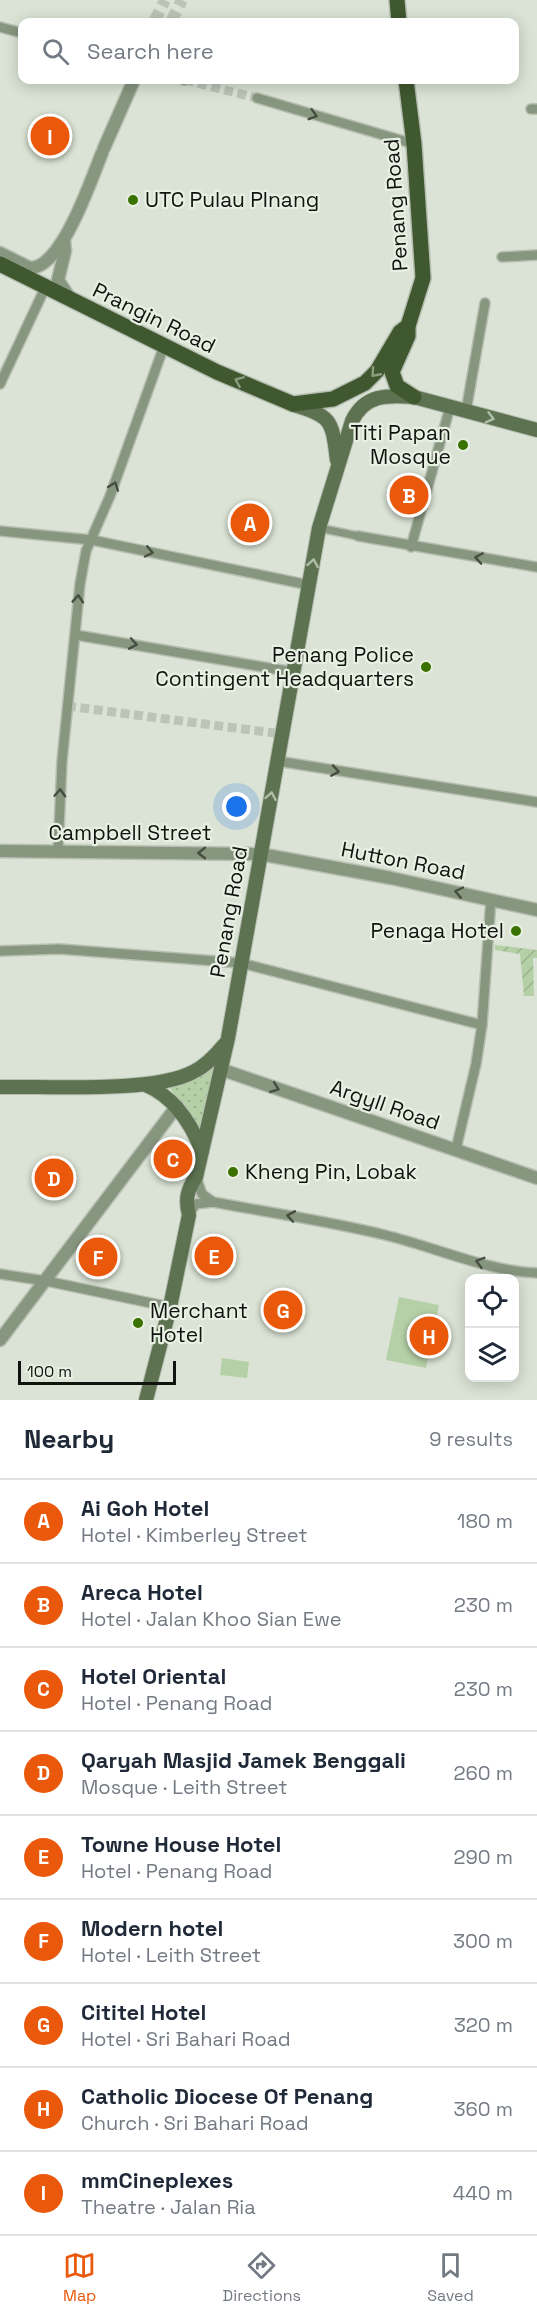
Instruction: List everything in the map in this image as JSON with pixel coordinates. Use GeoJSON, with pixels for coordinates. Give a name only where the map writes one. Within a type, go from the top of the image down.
{"type":"FeatureCollection","features":[{"type":"Feature","properties":{"kind":"main road"},"geometry":{"type":"LineString","coordinates":[[397,0],[399,18]]}},
{"type":"Feature","properties":{"kind":"main road","name":"Penang Road"},"geometry":{"type":"LineString","coordinates":[[406,84],[414,144],[423,278],[408,326],[408,336],[393,377],[397,386],[414,397]]}},
{"type":"Feature","properties":{"kind":"main road","name":"Prangin Road"},"geometry":{"type":"LineString","coordinates":[[0,264],[217,372],[292,404]]}},
{"type":"Feature","properties":{"kind":"main road","name":"Penang Road"},"geometry":{"type":"LineString","coordinates":[[292,404],[333,399],[365,383],[377,372],[400,332],[408,326]]}},
{"type":"Feature","properties":{"kind":"main road","name":"Penang Road"},"geometry":{"type":"LineString","coordinates":[[146,1400],[170,1307],[189,1213],[186,1205],[189,1187],[196,1177],[228,1038],[319,528],[338,462],[355,415],[370,400],[382,396],[414,397]]}},
{"type":"Feature","properties":{"kind":"main road"},"geometry":{"type":"LineString","coordinates":[[414,397],[537,430]]}},
{"type":"Feature","properties":{"kind":"main road"},"geometry":{"type":"LineString","coordinates":[[292,404],[325,416],[333,428],[338,462]]}},
{"type":"Feature","properties":{"kind":"main road"},"geometry":{"type":"LineString","coordinates":[[0,1087],[146,1084],[193,1072],[214,1058],[228,1038]]}},
{"type":"Feature","properties":{"kind":"main road"},"geometry":{"type":"LineString","coordinates":[[146,1084],[161,1091],[177,1106],[202,1151]]}},
{"type":"Feature","properties":{"kind":"street"},"geometry":{"type":"LineString","coordinates":[[0,27],[18,32]]}},
{"type":"Feature","properties":{"kind":"street"},"geometry":{"type":"LineString","coordinates":[[0,253],[30,268],[42,265],[64,240],[132,84]]}},
{"type":"Feature","properties":{"kind":"street"},"geometry":{"type":"LineString","coordinates":[[257,98],[414,144]]}},
{"type":"Feature","properties":{"kind":"street"},"geometry":{"type":"LineString","coordinates":[[64,240],[65,251],[58,280],[71,300]]}},
{"type":"Feature","properties":{"kind":"street"},"geometry":{"type":"LineString","coordinates":[[502,257],[537,255]]}},
{"type":"Feature","properties":{"kind":"street"},"geometry":{"type":"LineString","coordinates":[[0,384],[45,288]]}},
{"type":"Feature","properties":{"kind":"street"},"geometry":{"type":"LineString","coordinates":[[466,411],[485,303]]}},
{"type":"Feature","properties":{"kind":"street"},"geometry":{"type":"LineString","coordinates":[[58,852],[62,761],[80,584],[86,551],[110,496],[164,346]]}},
{"type":"Feature","properties":{"kind":"street"},"geometry":{"type":"LineString","coordinates":[[411,547],[450,407]]}},
{"type":"Feature","properties":{"kind":"street"},"geometry":{"type":"LineString","coordinates":[[319,528],[411,547],[537,567]]}},
{"type":"Feature","properties":{"kind":"street"},"geometry":{"type":"LineString","coordinates":[[0,531],[92,540],[309,585]]}},
{"type":"Feature","properties":{"kind":"street"},"geometry":{"type":"LineString","coordinates":[[76,635],[293,672]]}},
{"type":"Feature","properties":{"kind":"street"},"geometry":{"type":"LineString","coordinates":[[277,761],[537,802]]}},
{"type":"Feature","properties":{"kind":"street","name":"Campbell Street"},"geometry":{"type":"LineString","coordinates":[[0,851],[261,854]]}},
{"type":"Feature","properties":{"kind":"street","name":"Hutton Road"},"geometry":{"type":"LineString","coordinates":[[261,854],[537,910]]}},
{"type":"Feature","properties":{"kind":"street"},"geometry":{"type":"LineString","coordinates":[[456,1149],[476,1064],[482,1024],[491,899]]}},
{"type":"Feature","properties":{"kind":"street"},"geometry":{"type":"LineString","coordinates":[[0,951],[59,949],[241,963],[482,1024]]}},
{"type":"Feature","properties":{"kind":"street","name":"Argyll Road"},"geometry":{"type":"LineString","coordinates":[[220,1069],[537,1178]]}},
{"type":"Feature","properties":{"kind":"street"},"geometry":{"type":"LineString","coordinates":[[0,1340],[177,1106]]}},
{"type":"Feature","properties":{"kind":"street"},"geometry":{"type":"LineString","coordinates":[[196,1177],[202,1194],[213,1202]]}},
{"type":"Feature","properties":{"kind":"street"},"geometry":{"type":"LineString","coordinates":[[189,1213],[196,1204],[213,1202],[374,1233],[507,1270],[537,1273]]}},
{"type":"Feature","properties":{"kind":"street"},"geometry":{"type":"LineString","coordinates":[[0,1274],[46,1281],[170,1307]]}},
{"type":"Feature","properties":{"kind":"green space"},"geometry":{"type":"Polygon","coordinates":[[[495,945],[537,950],[537,958],[533,958],[534,996],[524,996],[520,954],[495,950],[495,945]]]}},
{"type":"Feature","properties":{"kind":"green space"},"geometry":{"type":"Polygon","coordinates":[[[210,1066],[216,1069],[199,1129],[169,1087],[210,1066]]]}},
{"type":"Feature","properties":{"kind":"green space"},"geometry":{"type":"Polygon","coordinates":[[[399,1297],[439,1305],[426,1368],[386,1360],[399,1297]]]}},
{"type":"Feature","properties":{"kind":"green space"},"geometry":{"type":"Polygon","coordinates":[[[222,1358],[249,1362],[247,1378],[220,1375],[222,1358]]]}},
{"type":"Feature","properties":{"kind":"tunnel"},"geometry":{"type":"LineString","coordinates":[[156,18],[165,0]]}},
{"type":"Feature","properties":{"kind":"tunnel"},"geometry":{"type":"LineString","coordinates":[[173,18],[182,0]]}},
{"type":"Feature","properties":{"kind":"tunnel"},"geometry":{"type":"LineString","coordinates":[[201,84],[257,98]]}},
{"type":"Feature","properties":{"kind":"tunnel"},"geometry":{"type":"LineString","coordinates":[[67,706],[282,734]]}},
{"type":"Feature","properties":{"kind":"place","name":"mmCineplexes"},"geometry":{"type":"Point","coordinates":[50,136]}},
{"type":"Feature","properties":{"kind":"place","name":"UTC Pulau PInang"},"geometry":{"type":"Point","coordinates":[133,200]}},
{"type":"Feature","properties":{"kind":"place","name":"Titi Papan Mosque"},"geometry":{"type":"Point","coordinates":[463,445]}},
{"type":"Feature","properties":{"kind":"place","name":"Areca Hotel"},"geometry":{"type":"Point","coordinates":[409,495]}},
{"type":"Feature","properties":{"kind":"place","name":"Ai Goh Hotel"},"geometry":{"type":"Point","coordinates":[250,523]}},
{"type":"Feature","properties":{"kind":"place","name":"Penang Police Contingent Headquarters"},"geometry":{"type":"Point","coordinates":[426,667]}},
{"type":"Feature","properties":{"kind":"place","name":"Penaga Hotel"},"geometry":{"type":"Point","coordinates":[516,931]}},
{"type":"Feature","properties":{"kind":"place","name":"Hotel Oriental"},"geometry":{"type":"Point","coordinates":[173,1159]}},
{"type":"Feature","properties":{"kind":"place","name":"Kheng Pin, Lobak"},"geometry":{"type":"Point","coordinates":[233,1172]}},
{"type":"Feature","properties":{"kind":"place","name":"Qaryah Masjid Jamek Benggali"},"geometry":{"type":"Point","coordinates":[54,1178]}},
{"type":"Feature","properties":{"kind":"place","name":"Towne House Hotel"},"geometry":{"type":"Point","coordinates":[214,1256]}},
{"type":"Feature","properties":{"kind":"place","name":"Modern hotel"},"geometry":{"type":"Point","coordinates":[98,1257]}},
{"type":"Feature","properties":{"kind":"place","name":"Cititel Hotel"},"geometry":{"type":"Point","coordinates":[283,1310]}},
{"type":"Feature","properties":{"kind":"place","name":"Merchant Hotel"},"geometry":{"type":"Point","coordinates":[138,1323]}},
{"type":"Feature","properties":{"kind":"place","name":"Catholic Diocese Of Penang"},"geometry":{"type":"Point","coordinates":[429,1336]}}]}
